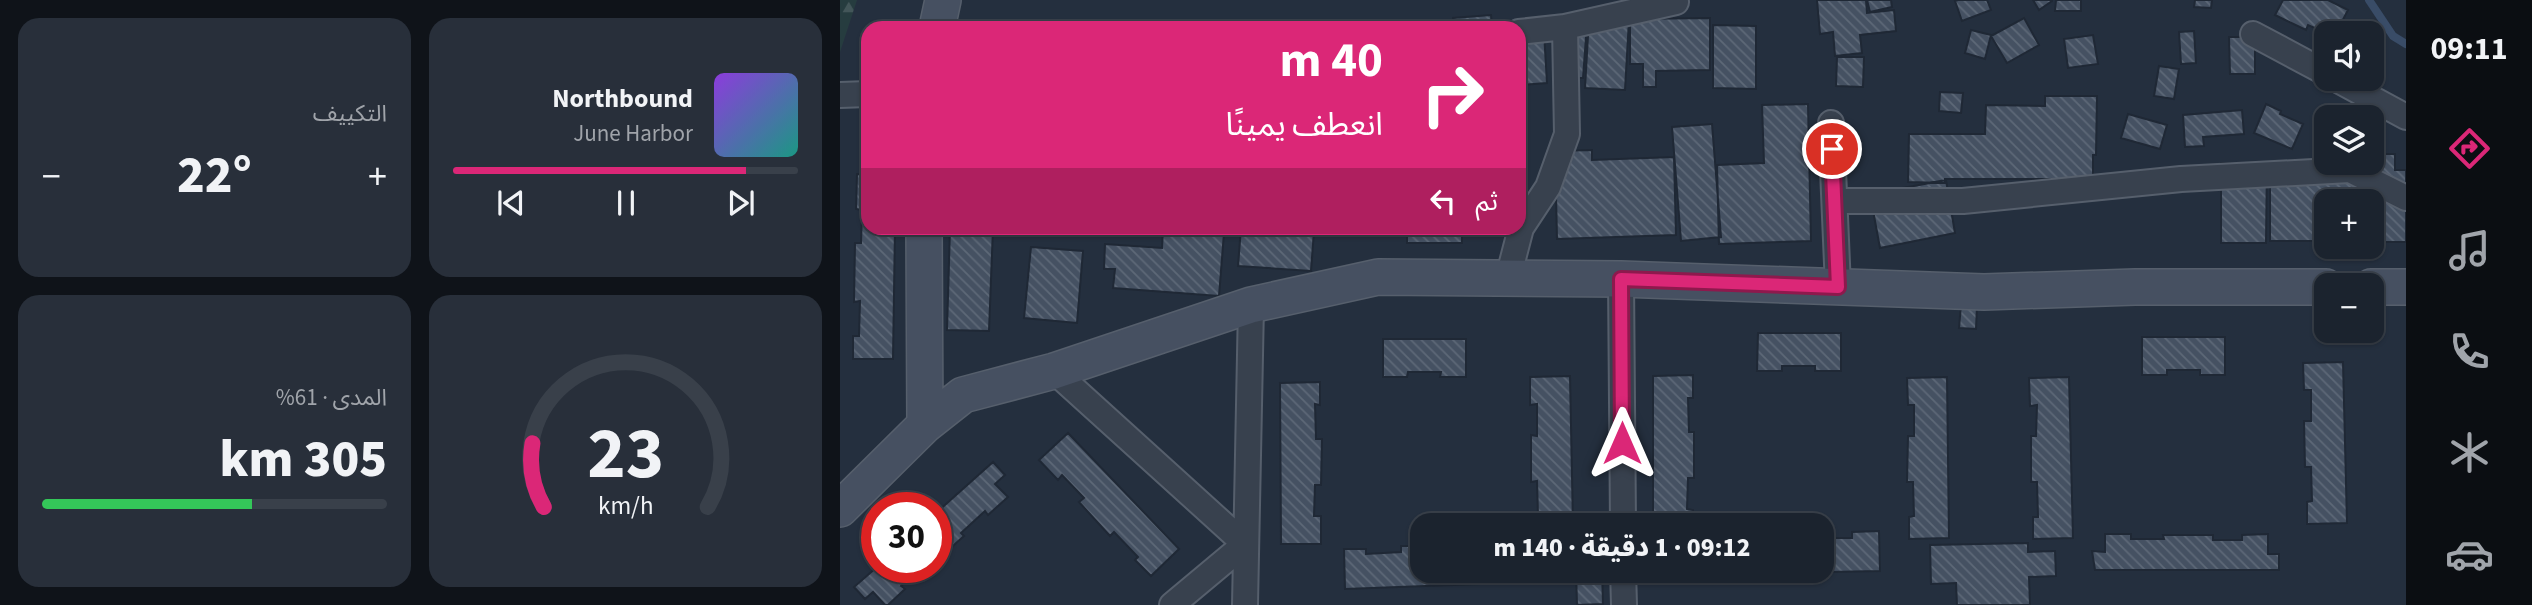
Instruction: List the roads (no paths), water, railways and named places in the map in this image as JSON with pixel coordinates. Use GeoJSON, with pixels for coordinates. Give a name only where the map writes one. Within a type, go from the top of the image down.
{"type":"FeatureCollection","features":[{"type":"Feature","properties":{"kind":"street"},"geometry":{"type":"LineString","coordinates":[[938,21],[943,0]]}},
{"type":"Feature","properties":{"kind":"street"},"geometry":{"type":"LineString","coordinates":[[1526,31],[1565,27],[1676,2]]}},
{"type":"Feature","properties":{"kind":"street"},"geometry":{"type":"LineString","coordinates":[[1526,220],[1548,187],[1567,134],[1565,27]]}},
{"type":"Feature","properties":{"kind":"street"},"geometry":{"type":"LineString","coordinates":[[2253,34],[2314,67]]}},
{"type":"Feature","properties":{"kind":"street"},"geometry":{"type":"LineString","coordinates":[[2358,91],[2406,117]]}},
{"type":"Feature","properties":{"kind":"street"},"geometry":{"type":"LineString","coordinates":[[840,94],[861,94]]}},
{"type":"Feature","properties":{"kind":"street"},"geometry":{"type":"LineString","coordinates":[[1831,124],[1838,287]]}},
{"type":"Feature","properties":{"kind":"street"},"geometry":{"type":"LineString","coordinates":[[1835,201],[1963,201],[2180,179],[2350,170],[2406,198]]}},
{"type":"Feature","properties":{"kind":"street"},"geometry":{"type":"LineString","coordinates":[[923,235],[925,425]]}},
{"type":"Feature","properties":{"kind":"street"},"geometry":{"type":"LineString","coordinates":[[1508,278],[1519,235]]}},
{"type":"Feature","properties":{"kind":"street"},"geometry":{"type":"LineString","coordinates":[[840,509],[925,425],[962,395],[1054,371],[1251,305],[1378,277],[1621,279],[1984,292],[2135,287],[2314,287]]}},
{"type":"Feature","properties":{"kind":"street"},"geometry":{"type":"LineString","coordinates":[[1621,279],[1623,513]]}},
{"type":"Feature","properties":{"kind":"street"},"geometry":{"type":"LineString","coordinates":[[2384,287],[2406,287]]}},
{"type":"Feature","properties":{"kind":"street"},"geometry":{"type":"LineString","coordinates":[[1245,605],[1251,305]]}},
{"type":"Feature","properties":{"kind":"street"},"geometry":{"type":"LineString","coordinates":[[1054,371],[1245,544]]}},
{"type":"Feature","properties":{"kind":"street"},"geometry":{"type":"LineString","coordinates":[[1172,605],[1245,544]]}},
{"type":"Feature","properties":{"kind":"street"},"geometry":{"type":"LineString","coordinates":[[1623,583],[1624,605]]}},
{"type":"Feature","properties":{"kind":"waterway"},"geometry":{"type":"LineString","coordinates":[[2369,0],[2393,36],[2406,44]]}}]}
